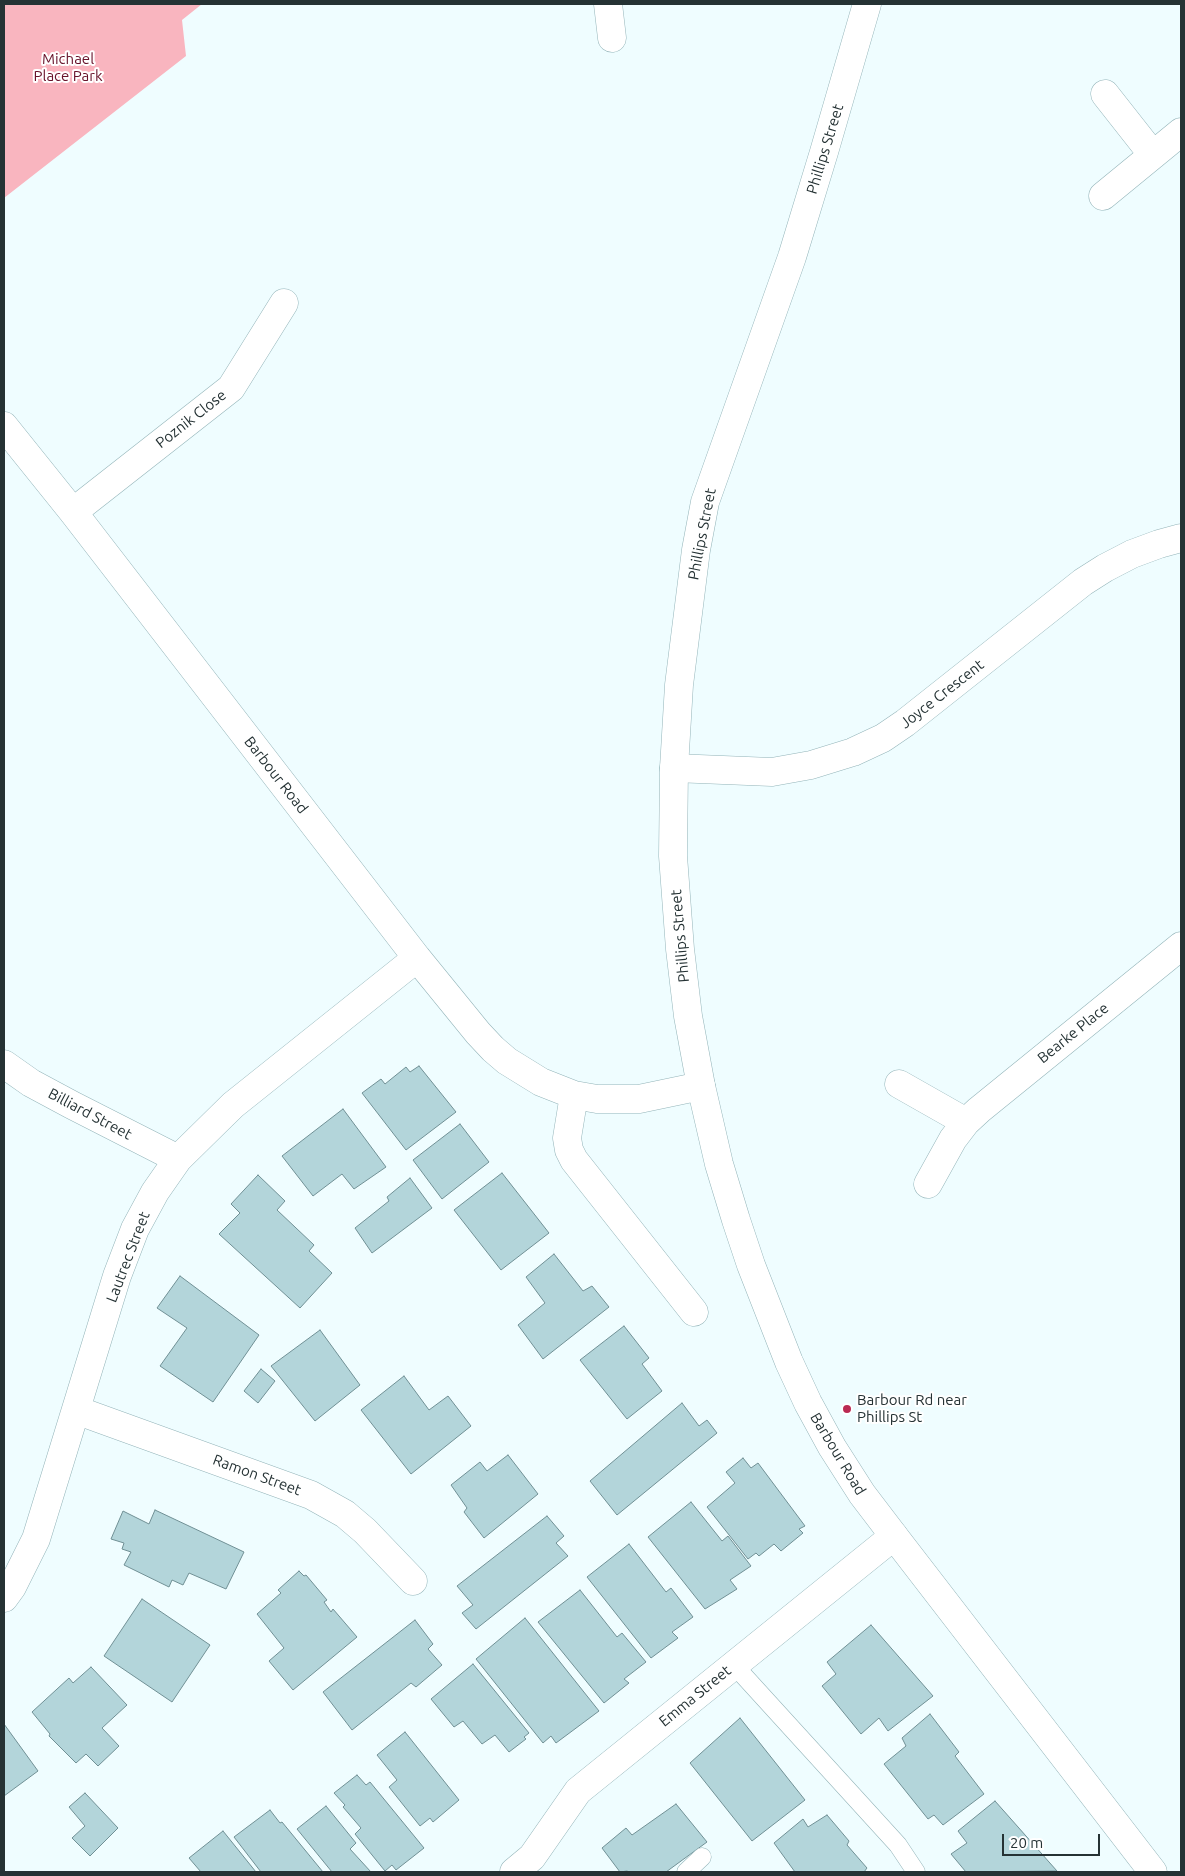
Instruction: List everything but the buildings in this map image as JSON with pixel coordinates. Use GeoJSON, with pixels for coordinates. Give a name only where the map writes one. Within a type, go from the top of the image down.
{"type":"FeatureCollection","features":[{"type":"Feature","properties":{"kind":"street"},"geometry":{"type":"LineString","coordinates":[[608,4],[612,38]]}},
{"type":"Feature","properties":{"kind":"street","name":"Phillips Street"},"geometry":{"type":"LineString","coordinates":[[701,1086],[688,1016],[680,949],[674,856],[674,768],[679,685],[696,550],[705,502],[792,257],[867,4]]}},
{"type":"Feature","properties":{"kind":"street"},"geometry":{"type":"LineString","coordinates":[[1105,94],[1153,155]]}},
{"type":"Feature","properties":{"kind":"street"},"geometry":{"type":"LineString","coordinates":[[1103,196],[1181,132]]}},
{"type":"Feature","properties":{"kind":"street","name":"Poznik Close"},"geometry":{"type":"LineString","coordinates":[[73,512],[231,388],[284,304]]}},
{"type":"Feature","properties":{"kind":"street","name":"Barbour Road"},"geometry":{"type":"LineString","coordinates":[[4,426],[73,512],[417,958],[478,1033],[508,1062],[541,1082],[574,1095],[597,1099],[639,1098],[701,1086],[730,1202],[751,1265],[789,1362],[808,1403],[832,1447],[862,1494],[1153,1872]]}},
{"type":"Feature","properties":{"kind":"street","name":"Joyce Crescent"},"geometry":{"type":"LineString","coordinates":[[674,768],[772,772],[811,765],[861,748],[883,738],[906,723],[1091,577],[1132,554],[1181,538]]}},
{"type":"Feature","properties":{"kind":"street","name":"Bearke Place"},"geometry":{"type":"LineString","coordinates":[[928,1184],[953,1139],[966,1122],[1181,946]]}},
{"type":"Feature","properties":{"kind":"street","name":"Lautrec Street"},"geometry":{"type":"LineString","coordinates":[[4,1598],[12,1587],[36,1539],[117,1276],[135,1229],[155,1192],[178,1160],[233,1105],[417,958]]}},
{"type":"Feature","properties":{"kind":"street","name":"Billiard Street"},"geometry":{"type":"LineString","coordinates":[[4,1064],[32,1083],[178,1160]]}},
{"type":"Feature","properties":{"kind":"street"},"geometry":{"type":"LineString","coordinates":[[899,1084],[966,1122]]}},
{"type":"Feature","properties":{"kind":"street"},"geometry":{"type":"LineString","coordinates":[[574,1095],[567,1138],[569,1150],[574,1160],[694,1312]]}},
{"type":"Feature","properties":{"kind":"street","name":"Ramon Street"},"geometry":{"type":"LineString","coordinates":[[76,1410],[311,1495],[345,1514],[365,1531],[413,1581]]}},
{"type":"Feature","properties":{"kind":"street","name":"Emma Street"},"geometry":{"type":"LineString","coordinates":[[514,1872],[532,1857],[578,1792],[894,1536]]}},
{"type":"Feature","properties":{"kind":"lane"},"geometry":{"type":"LineString","coordinates":[[734,1665],[898,1845],[916,1872]]}},
{"type":"Feature","properties":{"kind":"lane"},"geometry":{"type":"LineString","coordinates":[[686,1872],[702,1857]]}},
{"type":"Feature","properties":{"kind":"green space","name":"Michael Place Park"},"geometry":{"type":"Polygon","coordinates":[[[4,4],[202,4],[182,20],[186,56],[4,198],[4,4]]]}},
{"type":"Feature","properties":{"kind":"place","name":"Barbour Rd near Phillips St"},"geometry":{"type":"Point","coordinates":[847,1409]}}]}
